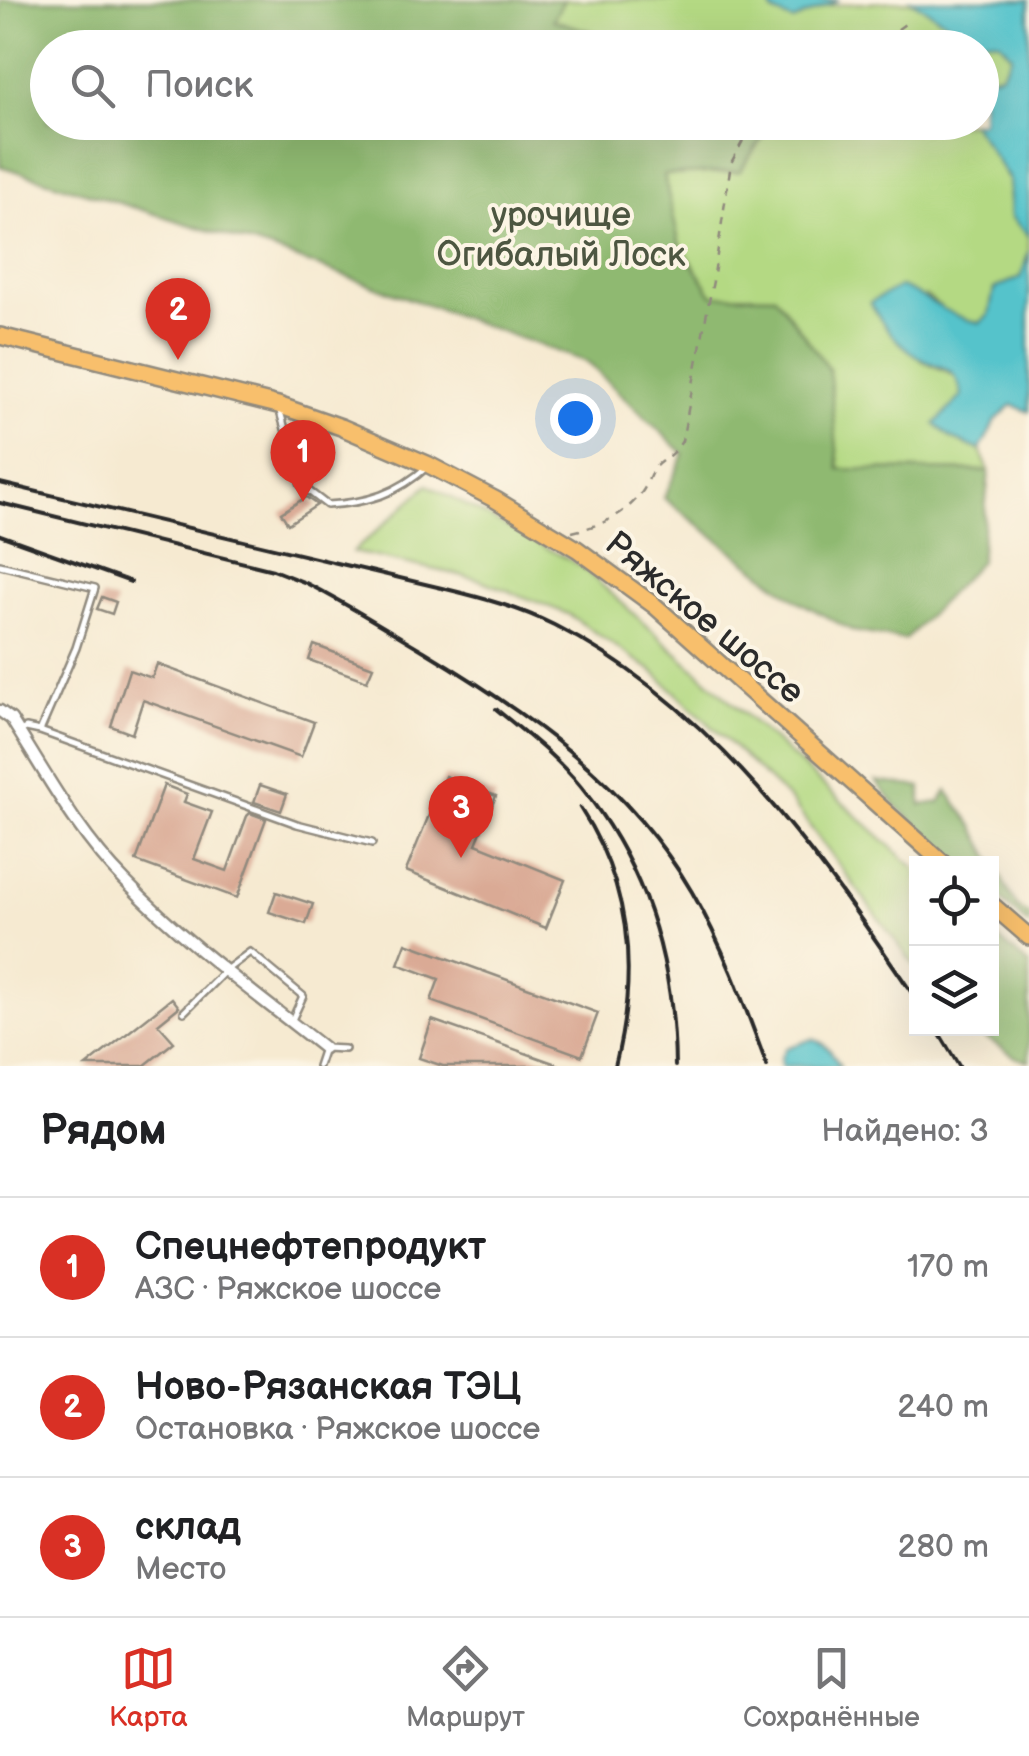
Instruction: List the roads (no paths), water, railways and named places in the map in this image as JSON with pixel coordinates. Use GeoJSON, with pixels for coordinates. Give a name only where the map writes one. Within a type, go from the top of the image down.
{"type":"FeatureCollection","features":[{"type":"Feature","properties":{"kind":"main road","name":"Ряжское шоссе"},"geometry":{"type":"LineString","coordinates":[[0,336],[278,405],[429,466],[496,500],[640,595],[935,856]]}},
{"type":"Feature","properties":{"kind":"main road"},"geometry":{"type":"LineString","coordinates":[[999,911],[1029,938]]}},
{"type":"Feature","properties":{"kind":"street"},"geometry":{"type":"LineString","coordinates":[[0,712],[11,719],[76,821],[123,880],[226,970],[324,1048]]}},
{"type":"Feature","properties":{"kind":"lane"},"geometry":{"type":"LineString","coordinates":[[278,405],[301,485],[327,505],[364,503],[429,466]]}},
{"type":"Feature","properties":{"kind":"lane"},"geometry":{"type":"LineString","coordinates":[[0,565],[95,588],[76,648],[40,731]]}},
{"type":"Feature","properties":{"kind":"lane"},"geometry":{"type":"LineString","coordinates":[[18,731],[40,731],[297,824],[372,843]]}},
{"type":"Feature","properties":{"kind":"lane"},"geometry":{"type":"LineString","coordinates":[[184,1012],[250,952],[303,996],[291,1022]]}},
{"type":"Feature","properties":{"kind":"lane"},"geometry":{"type":"LineString","coordinates":[[318,1066],[324,1048],[345,1049]]}},
{"type":"Feature","properties":{"kind":"water"},"geometry":{"type":"Polygon","coordinates":[[[769,0],[839,0],[793,21],[773,12],[769,0]]]}},
{"type":"Feature","properties":{"kind":"water"},"geometry":{"type":"Polygon","coordinates":[[[911,0],[1029,0],[1029,236],[1011,217],[1009,179],[983,140],[999,140],[999,75],[1012,55],[999,41],[999,30],[959,30],[911,0]]]}},
{"type":"Feature","properties":{"kind":"water"},"geometry":{"type":"Polygon","coordinates":[[[1029,251],[1029,412],[1012,405],[996,420],[980,450],[951,438],[935,424],[962,396],[955,377],[902,344],[870,302],[900,287],[980,323],[989,315],[994,289],[1021,277],[1029,251]]]}},
{"type":"Feature","properties":{"kind":"water"},"geometry":{"type":"Polygon","coordinates":[[[812,1039],[829,1049],[840,1066],[781,1066],[786,1048],[812,1039]]]}},
{"type":"Feature","properties":{"kind":"railway"},"geometry":{"type":"LineString","coordinates":[[0,483],[460,592],[554,625],[611,658],[664,697],[713,741],[801,839],[909,989]]}},
{"type":"Feature","properties":{"kind":"railway"},"geometry":{"type":"LineString","coordinates":[[0,503],[273,570],[306,583],[463,675],[538,726],[607,785],[667,853],[714,934],[767,1066]]}},
{"type":"Feature","properties":{"kind":"railway"},"geometry":{"type":"LineString","coordinates":[[0,535],[131,582]]}},
{"type":"Feature","properties":{"kind":"railway"},"geometry":{"type":"LineString","coordinates":[[496,709],[572,776],[623,850],[652,918],[662,954],[675,1066]]}},
{"type":"Feature","properties":{"kind":"railway"},"geometry":{"type":"LineString","coordinates":[[580,808],[611,869],[626,933],[627,998],[615,1066]]}},
{"type":"Feature","properties":{"kind":"railway"},"geometry":{"type":"LineString","coordinates":[[941,1036],[959,1066]]}},
{"type":"Feature","properties":{"kind":"place","name":"Ново-Рязанская ТЭЦ"},"geometry":{"type":"Point","coordinates":[178,360]}},
{"type":"Feature","properties":{"kind":"place","name":"Спецнефтепродукт"},"geometry":{"type":"Point","coordinates":[303,502]}},
{"type":"Feature","properties":{"kind":"place","name":"склад"},"geometry":{"type":"Point","coordinates":[461,858]}},
{"type":"Feature","properties":{"kind":"park label","name":"урочище Огибалый Лоск"},"geometry":{"type":"Point","coordinates":[561,234]}}]}
